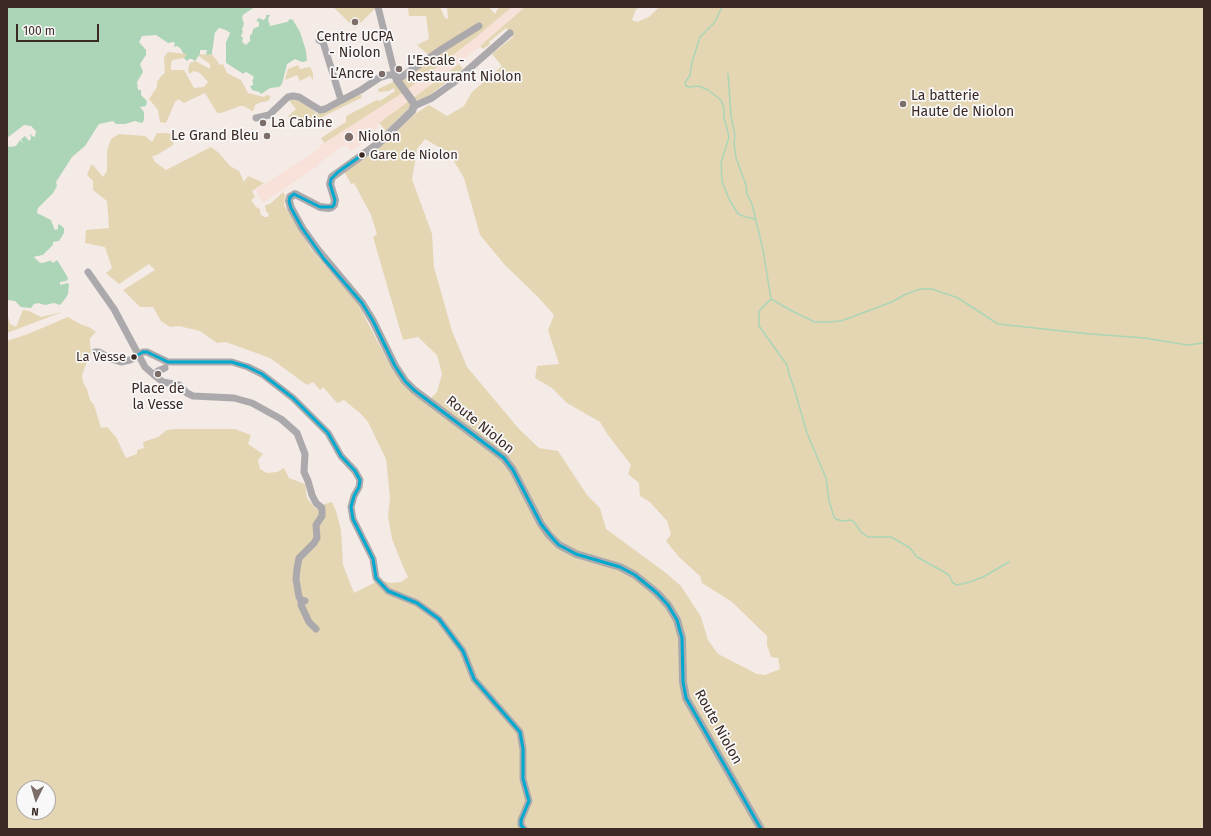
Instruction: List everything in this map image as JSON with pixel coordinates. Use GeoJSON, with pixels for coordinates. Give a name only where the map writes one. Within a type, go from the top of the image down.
{"type":"FeatureCollection","features":[{"type":"Feature","properties":{"kind":"street"},"geometry":{"type":"LineString","coordinates":[[378,7],[396,78],[413,102],[414,106],[432,98],[453,83],[510,33]]}},
{"type":"Feature","properties":{"kind":"street"},"geometry":{"type":"LineString","coordinates":[[396,78],[479,26]]}},
{"type":"Feature","properties":{"kind":"street"},"geometry":{"type":"LineString","coordinates":[[319,40],[323,42],[341,100]]}},
{"type":"Feature","properties":{"kind":"street"},"geometry":{"type":"LineString","coordinates":[[256,118],[269,115],[288,97],[291,96],[299,97],[320,110],[325,109],[361,90],[379,78],[388,75],[396,78]]}},
{"type":"Feature","properties":{"kind":"street","name":"Route Niolon"},"geometry":{"type":"LineString","coordinates":[[414,106],[412,111],[379,143],[332,177],[330,184],[335,200],[332,207],[320,207],[295,194],[290,197],[289,201],[291,208],[316,249],[362,303],[402,377],[414,390],[504,458],[513,470],[541,524],[549,535],[559,545],[576,554],[620,567],[635,575],[657,593],[668,606],[677,620],[682,638],[683,682],[686,698],[761,829]]}},
{"type":"Feature","properties":{"kind":"street"},"geometry":{"type":"LineString","coordinates":[[88,272],[114,309],[145,367],[163,382],[179,385],[187,393],[193,396],[234,398],[252,403],[281,419],[297,434],[305,454],[304,472],[312,496],[316,503],[322,508],[322,516],[316,525],[317,538],[299,558],[296,578],[303,601],[301,605],[307,617],[316,629]]}},
{"type":"Feature","properties":{"kind":"street"},"geometry":{"type":"LineString","coordinates":[[95,352],[99,352],[120,362],[130,360],[139,354],[147,352],[168,362],[232,362],[248,367],[262,374],[294,398],[328,434],[341,456],[355,471],[360,480],[359,487],[354,496],[351,507],[353,519],[374,559],[376,578],[388,591],[413,600],[429,610],[439,619],[463,651],[476,682],[522,736],[523,779],[529,800],[521,820],[521,825],[524,829]]}},
{"type":"Feature","properties":{"kind":"street"},"geometry":{"type":"LineString","coordinates":[[154,375],[158,371],[165,368]]}},
{"type":"Feature","properties":{"kind":"street"},"geometry":{"type":"LineString","coordinates":[[469,678],[476,682]]}},
{"type":"Feature","properties":{"kind":"shaded area"},"geometry":{"type":"Polygon","coordinates":[[[7,7],[255,7],[243,15],[244,24],[242,30],[246,45],[252,29],[259,26],[256,21],[259,18],[263,20],[266,18],[266,15],[270,15],[268,19],[270,26],[287,22],[290,19],[293,20],[300,32],[306,51],[307,61],[302,62],[295,59],[287,64],[282,84],[279,87],[270,88],[261,94],[252,90],[250,86],[253,85],[253,76],[246,72],[243,74],[226,63],[226,42],[230,33],[219,28],[215,33],[212,54],[206,55],[207,50],[200,50],[200,54],[195,61],[189,59],[187,61],[184,58],[187,54],[184,54],[177,46],[174,47],[175,43],[173,42],[168,43],[156,35],[142,36],[139,42],[146,50],[146,55],[140,64],[143,72],[137,82],[138,90],[141,90],[141,95],[147,101],[146,106],[140,107],[144,112],[144,120],[142,123],[135,121],[125,124],[116,124],[113,121],[99,124],[85,146],[72,157],[56,182],[57,186],[53,193],[38,208],[37,213],[51,220],[55,230],[58,224],[64,228],[65,231],[59,242],[54,242],[43,255],[34,257],[43,263],[50,260],[53,263],[57,260],[68,279],[60,282],[60,285],[68,283],[68,294],[60,305],[54,303],[45,305],[38,303],[34,304],[31,308],[21,307],[15,301],[7,300],[7,146],[16,146],[20,140],[23,143],[21,139],[25,136],[29,141],[31,139],[30,133],[35,137],[36,131],[31,126],[24,125],[7,138],[7,7]]]}},
{"type":"Feature","properties":{"kind":"shaded area","name":"Centre UCPA - Niolon"},"geometry":{"type":"Polygon","coordinates":[[[333,7],[377,7],[355,28],[333,7]]]}},
{"type":"Feature","properties":{"kind":"shaded area"},"geometry":{"type":"Polygon","coordinates":[[[408,7],[440,7],[445,18],[448,19],[447,7],[489,7],[495,14],[499,7],[512,7],[475,38],[407,90],[400,81],[432,58],[417,45],[429,39],[426,16],[409,16],[408,7]]]}},
{"type":"Feature","properties":{"kind":"shaded area"},"geometry":{"type":"Polygon","coordinates":[[[512,7],[525,7],[459,64],[413,98],[407,90],[475,38],[512,7]]]}},
{"type":"Feature","properties":{"kind":"shaded area"},"geometry":{"type":"Polygon","coordinates":[[[525,7],[642,7],[636,9],[632,20],[637,22],[649,17],[659,7],[1204,7],[1204,829],[7,829],[7,341],[68,317],[82,325],[89,327],[96,332],[90,338],[91,351],[82,375],[83,382],[90,400],[94,405],[101,428],[107,427],[116,437],[126,458],[137,454],[137,450],[144,448],[143,442],[158,437],[167,430],[235,429],[251,435],[248,444],[263,454],[258,460],[260,469],[267,473],[277,472],[284,468],[289,478],[305,484],[307,498],[316,509],[322,505],[332,502],[341,530],[343,565],[354,593],[380,580],[391,583],[401,582],[408,577],[392,539],[388,516],[390,498],[386,459],[368,422],[344,400],[337,403],[323,387],[320,390],[313,382],[307,385],[270,358],[226,342],[217,343],[200,331],[179,326],[170,327],[161,321],[153,307],[140,307],[123,290],[155,270],[149,264],[119,284],[106,273],[112,268],[105,247],[85,243],[86,230],[109,228],[107,201],[93,190],[93,181],[87,175],[91,165],[93,165],[103,177],[107,171],[107,151],[111,139],[119,134],[145,136],[152,142],[157,133],[166,133],[174,135],[173,145],[157,155],[152,156],[155,162],[166,170],[211,147],[219,153],[230,166],[239,171],[244,182],[248,176],[264,183],[252,191],[255,197],[251,200],[256,207],[260,209],[262,216],[268,217],[269,214],[266,211],[265,205],[270,204],[283,192],[285,195],[284,205],[311,249],[357,302],[393,371],[409,389],[427,402],[437,392],[442,374],[437,355],[418,337],[403,340],[373,237],[377,234],[371,215],[354,183],[351,184],[344,171],[380,147],[415,114],[429,105],[447,116],[464,106],[472,92],[502,66],[492,54],[513,37],[506,28],[483,49],[480,46],[525,7]],[[425,139],[417,149],[412,179],[432,234],[434,267],[452,331],[467,367],[519,429],[539,448],[558,451],[587,495],[600,508],[606,529],[666,573],[681,586],[701,617],[708,640],[718,654],[757,674],[765,675],[780,669],[778,658],[771,657],[767,645],[767,636],[732,602],[702,583],[700,576],[679,557],[666,541],[671,534],[667,521],[650,502],[640,496],[639,483],[628,474],[631,465],[600,422],[567,403],[552,388],[535,378],[537,366],[559,364],[548,330],[554,315],[505,265],[480,235],[464,178],[449,153],[425,139]]]}},
{"type":"Feature","properties":{"kind":"shaded area"},"geometry":{"type":"Polygon","coordinates":[[[168,52],[187,54],[184,58],[173,60],[171,62],[171,70],[184,70],[194,88],[204,87],[208,82],[200,73],[194,71],[189,74],[188,69],[190,63],[195,61],[210,69],[210,64],[199,56],[200,54],[212,54],[220,65],[223,64],[227,73],[241,80],[248,93],[264,97],[266,95],[271,96],[269,100],[255,105],[254,110],[252,111],[244,106],[240,106],[221,113],[217,113],[205,93],[184,103],[178,99],[175,102],[166,123],[160,122],[158,110],[149,99],[157,87],[157,82],[165,73],[164,57],[168,52]]]}},
{"type":"Feature","properties":{"kind":"shaded area"},"geometry":{"type":"Polygon","coordinates":[[[459,64],[463,69],[435,91],[431,96],[423,100],[415,100],[413,98],[459,64]]]}},
{"type":"Feature","properties":{"kind":"shaded area"},"geometry":{"type":"Polygon","coordinates":[[[298,65],[300,69],[310,67],[313,73],[313,80],[310,76],[300,81],[297,75],[285,80],[288,69],[298,65]]]}},
{"type":"Feature","properties":{"kind":"shaded area"},"geometry":{"type":"Polygon","coordinates":[[[395,81],[404,92],[324,143],[321,138],[346,122],[346,116],[377,100],[380,101],[395,91],[394,88],[389,91],[379,92],[378,89],[395,81]]]}},
{"type":"Feature","properties":{"kind":"shaded area"},"geometry":{"type":"Polygon","coordinates":[[[404,92],[410,101],[379,123],[376,130],[362,139],[364,142],[351,151],[347,145],[340,148],[318,164],[319,165],[263,203],[255,189],[404,92]]]}},
{"type":"Feature","properties":{"kind":"shaded area"},"geometry":{"type":"Polygon","coordinates":[[[358,94],[362,95],[361,98],[322,117],[312,127],[306,121],[291,120],[288,116],[296,109],[288,99],[296,98],[317,114],[358,94]]]}},
{"type":"Feature","properties":{"kind":"shaded area"},"geometry":{"type":"Polygon","coordinates":[[[409,101],[410,107],[386,131],[379,123],[409,101]]]}},
{"type":"Feature","properties":{"kind":"shaded area"},"geometry":{"type":"Polygon","coordinates":[[[23,310],[29,311],[41,317],[62,312],[7,333],[7,313],[10,324],[16,327],[23,310]]]}},
{"type":"Feature","properties":{"kind":"pier"},"geometry":{"type":"Polygon","coordinates":[[[257,7],[244,18],[246,24],[244,41],[246,42],[248,40],[248,34],[251,27],[257,24],[254,20],[259,16],[256,21],[259,22],[259,26],[253,29],[252,34],[250,35],[250,41],[246,45],[242,42],[243,38],[241,36],[244,24],[242,18],[243,15],[257,7]]]}},
{"type":"Feature","properties":{"kind":"pier"},"geometry":{"type":"Polygon","coordinates":[[[219,28],[230,33],[226,42],[226,63],[243,74],[246,72],[254,77],[252,81],[253,85],[248,86],[251,83],[251,77],[246,74],[242,76],[225,64],[224,41],[228,33],[219,30],[214,54],[212,54],[215,33],[219,28]]]}},
{"type":"Feature","properties":{"kind":"pier"},"geometry":{"type":"Polygon","coordinates":[[[53,219],[56,227],[58,222],[61,225],[58,224],[58,229],[55,230],[51,220],[53,219]]]}},
{"type":"Feature","properties":{"kind":"pier"},"geometry":{"type":"Polygon","coordinates":[[[63,224],[66,226],[66,234],[60,243],[55,243],[54,247],[44,257],[38,259],[41,261],[49,258],[53,260],[40,263],[34,257],[43,255],[53,245],[53,242],[59,241],[64,234],[64,228],[61,225],[63,224]]]}},
{"type":"Feature","properties":{"kind":"waterway"},"geometry":{"type":"LineString","coordinates":[[722,7],[715,22],[700,37],[692,62],[690,75],[685,83],[686,86],[689,87],[699,86],[708,90],[721,100],[724,108],[724,117],[729,137],[721,163],[722,181],[729,199],[738,214],[755,219]]}},
{"type":"Feature","properties":{"kind":"waterway"},"geometry":{"type":"LineString","coordinates":[[728,74],[736,158],[746,185],[747,194],[752,204],[763,250],[771,299],[759,311],[759,326],[787,365],[807,433],[826,478],[829,501],[834,517],[842,521],[851,520],[862,533],[868,537],[891,537],[910,548],[917,557],[949,575],[953,583],[957,585],[983,577],[1009,562]]}},
{"type":"Feature","properties":{"kind":"waterway"},"geometry":{"type":"LineString","coordinates":[[771,299],[815,322],[829,322],[841,321],[892,302],[904,295],[920,289],[932,289],[958,298],[998,324],[1090,334],[1145,338],[1187,345],[1204,343]]}},
{"type":"Feature","properties":{"kind":"transit line"},"geometry":{"type":"LineString","coordinates":[[362,155],[338,172],[331,179],[330,184],[335,200],[332,207],[320,207],[294,194],[290,197],[289,201],[291,208],[302,228],[324,259],[362,303],[373,321],[395,366],[405,381],[414,390],[504,458],[513,470],[541,524],[554,540],[559,545],[576,554],[620,567],[635,575],[657,593],[668,605],[677,620],[682,638],[683,682],[686,698],[761,829]]}},
{"type":"Feature","properties":{"kind":"transit line"},"geometry":{"type":"LineString","coordinates":[[134,357],[143,352],[147,352],[168,362],[232,362],[248,367],[262,374],[293,398],[328,433],[341,456],[355,471],[360,480],[359,487],[354,496],[351,507],[353,519],[373,559],[376,578],[388,591],[417,603],[439,619],[463,651],[474,679],[520,732],[523,749],[523,779],[529,801],[521,820],[521,825],[524,829]]}},
{"type":"Feature","properties":{"kind":"place","name":"Centre UCPA - Niolon"},"geometry":{"type":"Point","coordinates":[355,22]}},
{"type":"Feature","properties":{"kind":"place","name":"L'Escale - Restaurant Niolon"},"geometry":{"type":"Point","coordinates":[399,69]}},
{"type":"Feature","properties":{"kind":"place","name":"L’Ancre"},"geometry":{"type":"Point","coordinates":[382,74]}},
{"type":"Feature","properties":{"kind":"place","name":"La batterie Haute de Niolon"},"geometry":{"type":"Point","coordinates":[903,104]}},
{"type":"Feature","properties":{"kind":"place","name":"La Cabine"},"geometry":{"type":"Point","coordinates":[263,123]}},
{"type":"Feature","properties":{"kind":"place","name":"Le Grand Bleu"},"geometry":{"type":"Point","coordinates":[267,136]}},
{"type":"Feature","properties":{"kind":"place","name":"Niolon"},"geometry":{"type":"Point","coordinates":[349,137]}},
{"type":"Feature","properties":{"kind":"place","name":"Gare de Niolon"},"geometry":{"type":"Point","coordinates":[362,155]}},
{"type":"Feature","properties":{"kind":"place","name":"La Vesse"},"geometry":{"type":"Point","coordinates":[134,357]}},
{"type":"Feature","properties":{"kind":"place","name":"Place de la Vesse"},"geometry":{"type":"Point","coordinates":[158,374]}}]}
